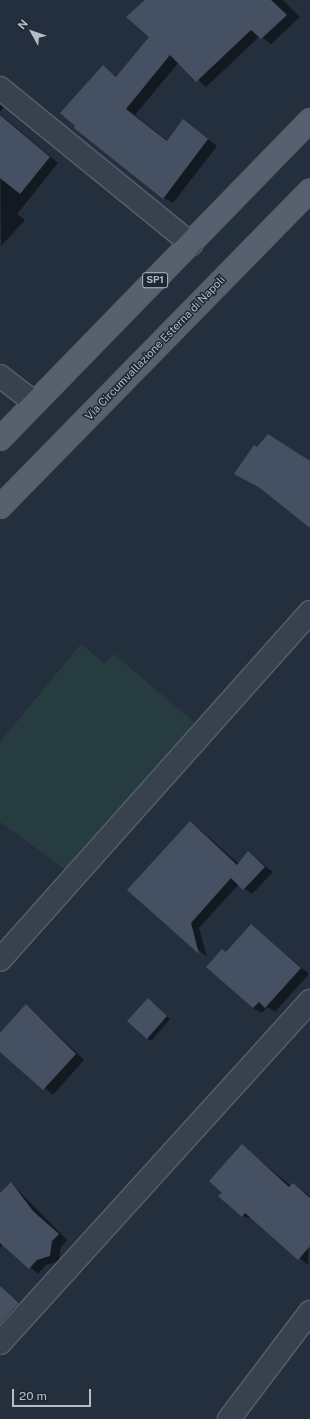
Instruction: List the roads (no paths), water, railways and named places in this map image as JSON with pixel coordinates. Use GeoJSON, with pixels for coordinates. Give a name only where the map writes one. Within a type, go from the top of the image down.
{"type":"FeatureCollection","features":[{"type":"Feature","properties":{"kind":"main road","name":"SP1"},"geometry":{"type":"LineString","coordinates":[[0,439],[310,120]]}},
{"type":"Feature","properties":{"kind":"main road","name":"Via Circumvallazione Esterna di Napoli"},"geometry":{"type":"LineString","coordinates":[[0,507],[310,190]]}},
{"type":"Feature","properties":{"kind":"street"},"geometry":{"type":"LineString","coordinates":[[0,88],[191,244]]}},
{"type":"Feature","properties":{"kind":"street"},"geometry":{"type":"LineString","coordinates":[[0,376],[34,403]]}},
{"type":"Feature","properties":{"kind":"street"},"geometry":{"type":"LineString","coordinates":[[0,960],[310,612]]}},
{"type":"Feature","properties":{"kind":"street"},"geometry":{"type":"LineString","coordinates":[[0,1343],[310,1001]]}},
{"type":"Feature","properties":{"kind":"street"},"geometry":{"type":"LineString","coordinates":[[229,1419],[310,1312]]}}]}
